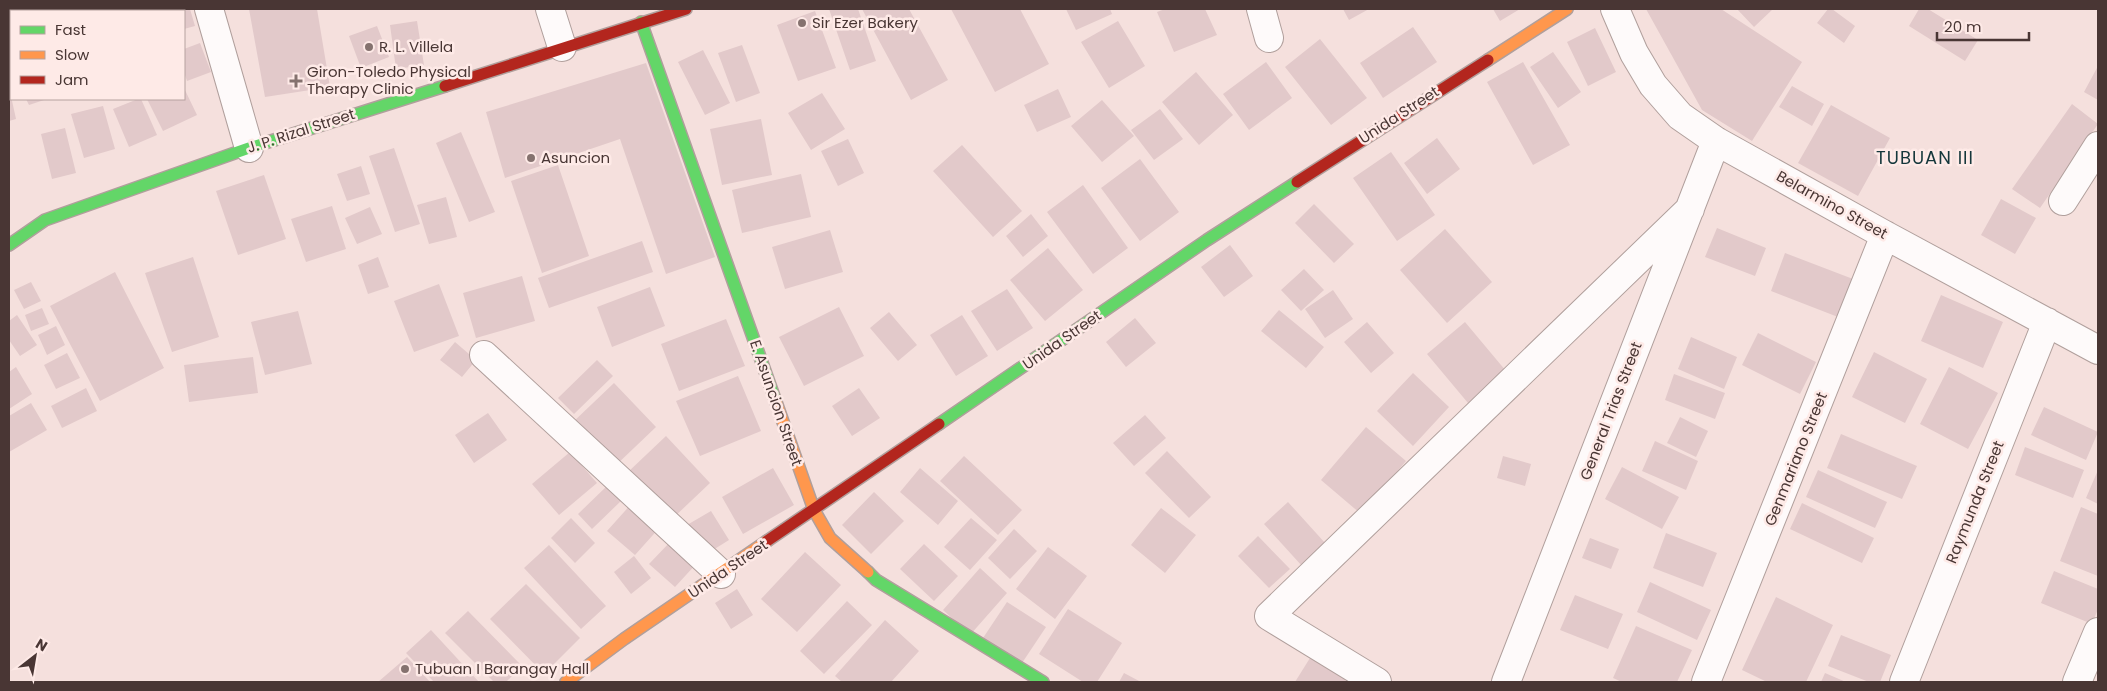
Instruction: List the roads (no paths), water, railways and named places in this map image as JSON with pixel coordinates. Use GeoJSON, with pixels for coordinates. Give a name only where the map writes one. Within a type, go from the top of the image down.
{"type":"FeatureCollection","features":[{"type":"Feature","properties":{"kind":"main road","name":"J. P. Rizal Street"},"geometry":{"type":"LineString","coordinates":[[9,245],[46,220],[249,148],[686,9]]}},
{"type":"Feature","properties":{"kind":"main road","name":"Unida Street"},"geometry":{"type":"LineString","coordinates":[[566,682],[624,639],[1207,240],[1567,9]]}},
{"type":"Feature","properties":{"kind":"main road","name":"E. Asuncion Street"},"geometry":{"type":"LineString","coordinates":[[641,22],[814,510],[830,538],[876,580],[1043,682]]}},
{"type":"Feature","properties":{"kind":"main road"},"geometry":{"type":"LineString","coordinates":[[18,222],[46,220]]}},
{"type":"Feature","properties":{"kind":"street"},"geometry":{"type":"LineString","coordinates":[[208,9],[249,148]]}},
{"type":"Feature","properties":{"kind":"street"},"geometry":{"type":"LineString","coordinates":[[550,9],[562,47]]}},
{"type":"Feature","properties":{"kind":"street"},"geometry":{"type":"LineString","coordinates":[[1261,9],[1268,38]]}},
{"type":"Feature","properties":{"kind":"street","name":"Belarmino Street"},"geometry":{"type":"LineString","coordinates":[[1615,9],[1634,53],[1653,85],[1680,116],[1716,141],[2098,350]]}},
{"type":"Feature","properties":{"kind":"street","name":"General Trias Street"},"geometry":{"type":"LineString","coordinates":[[1506,682],[1716,141]]}},
{"type":"Feature","properties":{"kind":"street"},"geometry":{"type":"LineString","coordinates":[[2063,201],[2098,146]]}},
{"type":"Feature","properties":{"kind":"street"},"geometry":{"type":"LineString","coordinates":[[1377,682],[1270,616],[1690,210]]}},
{"type":"Feature","properties":{"kind":"street","name":"Genmariano Street"},"geometry":{"type":"LineString","coordinates":[[1706,682],[1885,235]]}},
{"type":"Feature","properties":{"kind":"street","name":"Raymunda Street"},"geometry":{"type":"LineString","coordinates":[[1904,682],[2047,322]]}},
{"type":"Feature","properties":{"kind":"street"},"geometry":{"type":"LineString","coordinates":[[484,355],[721,574]]}},
{"type":"Feature","properties":{"kind":"street"},"geometry":{"type":"LineString","coordinates":[[2078,682],[2098,632]]}},
{"type":"Feature","properties":{"kind":"place","name":"Sir Ezer Bakery"},"geometry":{"type":"Point","coordinates":[802,23]}},
{"type":"Feature","properties":{"kind":"place","name":"R. L. Villela"},"geometry":{"type":"Point","coordinates":[369,47]}},
{"type":"Feature","properties":{"kind":"place","name":"Giron-Toledo Physical Therapy Clinic"},"geometry":{"type":"Point","coordinates":[296,81]}},
{"type":"Feature","properties":{"kind":"place","name":"Asuncion"},"geometry":{"type":"Point","coordinates":[531,158]}},
{"type":"Feature","properties":{"kind":"place","name":"Tubuan I Barangay Hall"},"geometry":{"type":"Point","coordinates":[405,669]}},
{"type":"Feature","properties":{"kind":"district","name":"TUBUAN III"},"geometry":{"type":"Point","coordinates":[1925,158]}}]}
